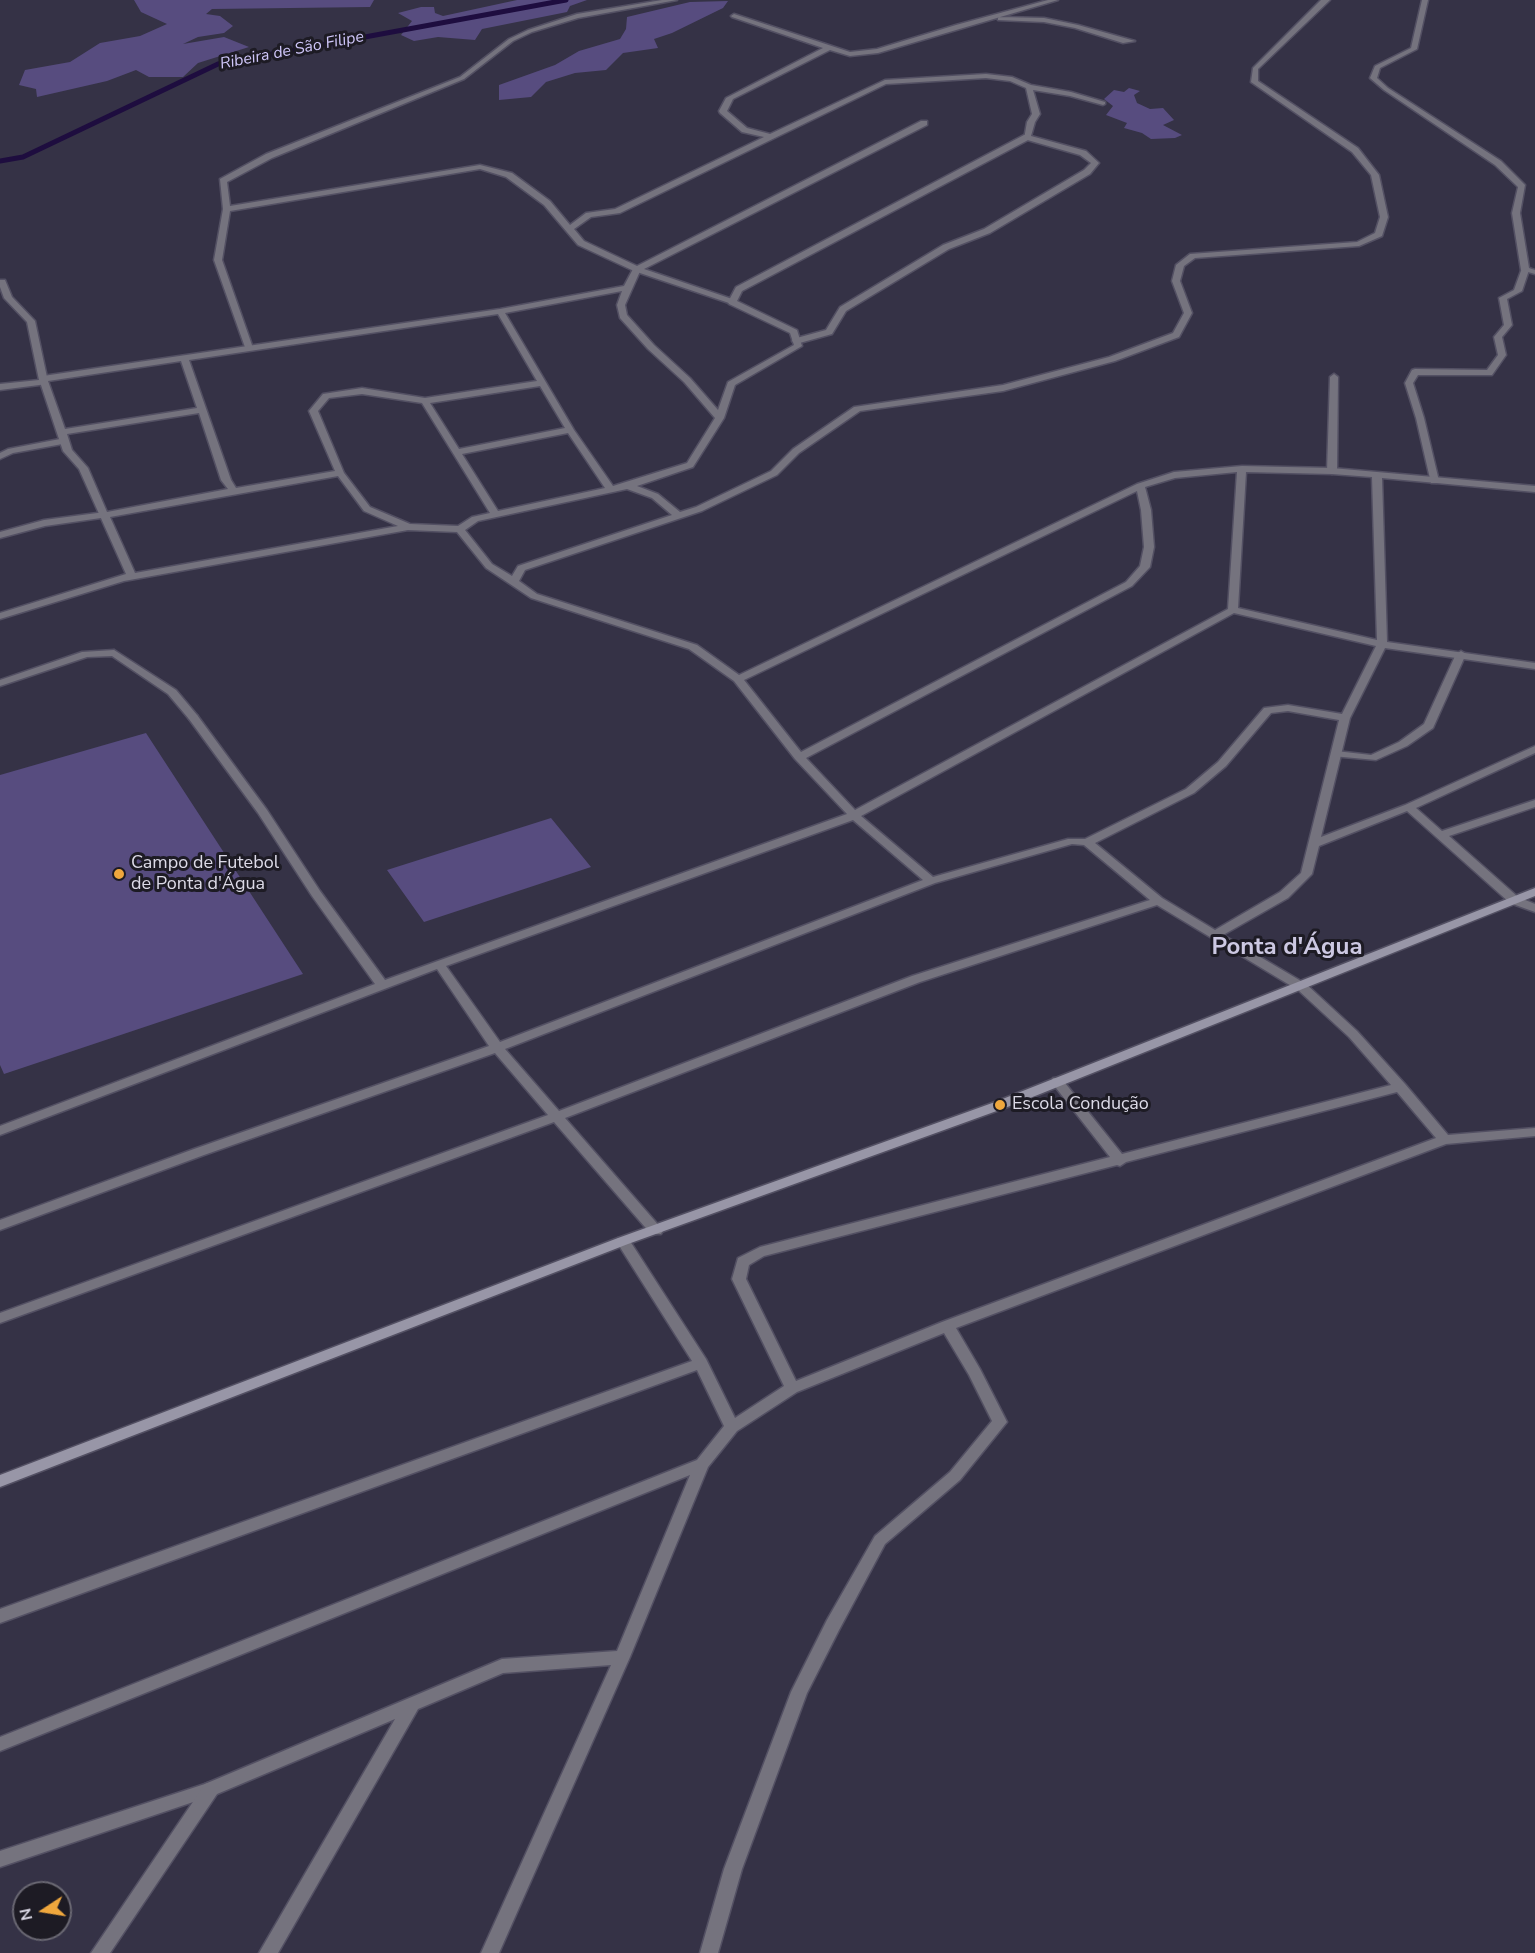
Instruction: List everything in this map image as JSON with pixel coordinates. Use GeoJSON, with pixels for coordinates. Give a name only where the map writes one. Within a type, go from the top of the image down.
{"type":"FeatureCollection","features":[{"type":"Feature","properties":{"kind":"street"},"geometry":{"type":"LineString","coordinates":[[249,348],[218,260],[227,209],[223,181],[269,156],[462,78],[511,40],[530,31],[577,16],[674,0]]}},
{"type":"Feature","properties":{"kind":"street"},"geometry":{"type":"LineString","coordinates":[[734,16],[850,54],[878,51],[1055,0]]}},
{"type":"Feature","properties":{"kind":"street"},"geometry":{"type":"LineString","coordinates":[[514,582],[521,568],[679,516],[774,473],[796,451],[857,409],[1003,388],[1112,359],[1176,335],[1188,313],[1176,281],[1180,265],[1193,256],[1359,244],[1379,234],[1384,217],[1375,175],[1355,150],[1254,82],[1255,69],[1327,0]]}},
{"type":"Feature","properties":{"kind":"street"},"geometry":{"type":"LineString","coordinates":[[1425,0],[1414,49],[1377,67],[1373,78],[1498,163],[1522,187],[1516,213],[1525,270],[1518,291],[1503,298],[1508,325],[1498,337],[1502,355],[1489,373],[1415,372],[1409,383],[1420,418],[1434,481]]}},
{"type":"Feature","properties":{"kind":"street"},"geometry":{"type":"LineString","coordinates":[[981,20],[1044,20],[1076,26],[1123,41],[1132,41]]}},
{"type":"Feature","properties":{"kind":"street"},"geometry":{"type":"LineString","coordinates":[[771,136],[745,130],[723,111],[730,98],[829,48]]}},
{"type":"Feature","properties":{"kind":"street"},"geometry":{"type":"LineString","coordinates":[[569,229],[589,215],[618,211],[885,82],[986,76],[1012,79],[1029,87],[1103,102]]}},
{"type":"Feature","properties":{"kind":"street"},"geometry":{"type":"LineString","coordinates":[[1027,137],[1030,122],[1036,114],[1029,87]]}},
{"type":"Feature","properties":{"kind":"street"},"geometry":{"type":"LineString","coordinates":[[720,418],[687,380],[651,347],[623,316],[621,305],[637,269],[924,123]]}},
{"type":"Feature","properties":{"kind":"street"},"geometry":{"type":"LineString","coordinates":[[732,302],[738,289],[1027,137],[1083,153],[1095,163],[1087,172],[987,231],[946,247],[843,309],[829,332],[796,341]]}},
{"type":"Feature","properties":{"kind":"street"},"geometry":{"type":"LineString","coordinates":[[0,616],[132,577],[408,526],[460,529],[475,519],[628,486],[690,465],[720,418],[731,384],[798,346],[794,332],[732,302],[637,269],[581,243],[548,203],[509,175],[480,167],[227,209]]}},
{"type":"Feature","properties":{"kind":"street"},"geometry":{"type":"LineString","coordinates":[[1525,270],[1535,272]]}},
{"type":"Feature","properties":{"kind":"street"},"geometry":{"type":"LineString","coordinates":[[2,282],[8,298],[31,321],[44,380],[68,451],[83,468],[132,577]]}},
{"type":"Feature","properties":{"kind":"street"},"geometry":{"type":"LineString","coordinates":[[0,387],[500,310],[627,288]]}},
{"type":"Feature","properties":{"kind":"street"},"geometry":{"type":"LineString","coordinates":[[500,310],[570,430],[610,489]]}},
{"type":"Feature","properties":{"kind":"street"},"geometry":{"type":"LineString","coordinates":[[184,358],[226,480],[234,491]]}},
{"type":"Feature","properties":{"kind":"street"},"geometry":{"type":"LineString","coordinates":[[1332,471],[1334,377]]}},
{"type":"Feature","properties":{"kind":"street"},"geometry":{"type":"LineString","coordinates":[[408,526],[367,509],[340,473],[313,411],[326,396],[362,391],[425,401],[542,383]]}},
{"type":"Feature","properties":{"kind":"street"},"geometry":{"type":"LineString","coordinates":[[425,401],[495,514]]}},
{"type":"Feature","properties":{"kind":"street"},"geometry":{"type":"LineString","coordinates":[[0,456],[63,436],[202,410]]}},
{"type":"Feature","properties":{"kind":"street"},"geometry":{"type":"LineString","coordinates":[[456,452],[570,430]]}},
{"type":"Feature","properties":{"kind":"street"},"geometry":{"type":"LineString","coordinates":[[738,679],[1140,486],[1174,475],[1242,469],[1332,471],[1535,489]]}},
{"type":"Feature","properties":{"kind":"street"},"geometry":{"type":"LineString","coordinates":[[1233,610],[1242,469]]}},
{"type":"Feature","properties":{"kind":"street"},"geometry":{"type":"LineString","coordinates":[[0,535],[44,523],[105,516],[340,473]]}},
{"type":"Feature","properties":{"kind":"street"},"geometry":{"type":"LineString","coordinates":[[1216,934],[1284,895],[1306,874],[1345,718],[1382,644],[1377,475]]}},
{"type":"Feature","properties":{"kind":"street"},"geometry":{"type":"LineString","coordinates":[[628,486],[656,496],[679,516]]}},
{"type":"Feature","properties":{"kind":"street"},"geometry":{"type":"LineString","coordinates":[[799,757],[1129,584],[1144,567],[1149,547],[1146,510],[1140,486]]}},
{"type":"Feature","properties":{"kind":"street"},"geometry":{"type":"LineString","coordinates":[[460,529],[489,566],[534,596],[693,647],[738,679],[799,757],[854,815],[931,881]]}},
{"type":"Feature","properties":{"kind":"street"},"geometry":{"type":"LineString","coordinates":[[0,1131],[440,963],[840,822],[1233,610],[1382,644],[1535,666]]}},
{"type":"Feature","properties":{"kind":"street"},"geometry":{"type":"LineString","coordinates":[[0,683],[86,654],[114,653],[172,692],[263,812],[316,893],[382,986]]}},
{"type":"Feature","properties":{"kind":"street"},"geometry":{"type":"LineString","coordinates":[[1336,754],[1372,758],[1403,744],[1429,726],[1461,654]]}},
{"type":"Feature","properties":{"kind":"street"},"geometry":{"type":"LineString","coordinates":[[0,1225],[497,1048],[931,881],[1072,841],[1087,842],[1191,791],[1222,764],[1268,710],[1288,708],[1345,718]]}},
{"type":"Feature","properties":{"kind":"street"},"geometry":{"type":"LineString","coordinates":[[1314,844],[1408,807],[1535,749]]}},
{"type":"Feature","properties":{"kind":"street"},"geometry":{"type":"LineString","coordinates":[[1441,835],[1535,803]]}},
{"type":"Feature","properties":{"kind":"street"},"geometry":{"type":"LineString","coordinates":[[1408,807],[1514,900],[1535,908]]}},
{"type":"Feature","properties":{"kind":"street"},"geometry":{"type":"LineString","coordinates":[[1087,842],[1158,901],[1302,987],[1353,1035],[1401,1087],[1445,1140]]}},
{"type":"Feature","properties":{"kind":"street"},"geometry":{"type":"LineString","coordinates":[[0,1481],[623,1241],[989,1109],[1302,987],[1535,892]]}},
{"type":"Feature","properties":{"kind":"street"},"geometry":{"type":"LineString","coordinates":[[0,1318],[559,1116],[916,979],[1158,901]]}},
{"type":"Feature","properties":{"kind":"street"},"geometry":{"type":"LineString","coordinates":[[440,963],[497,1048],[559,1116],[656,1230]]}},
{"type":"Feature","properties":{"kind":"street"},"geometry":{"type":"LineString","coordinates":[[1058,1081],[1120,1161]]}},
{"type":"Feature","properties":{"kind":"street"},"geometry":{"type":"LineString","coordinates":[[792,1388],[739,1279],[743,1262],[760,1252],[1401,1087]]}},
{"type":"Feature","properties":{"kind":"street"},"geometry":{"type":"LineString","coordinates":[[490,1953],[622,1657],[702,1464],[732,1427],[792,1388],[947,1326],[1445,1140],[1535,1132]]}},
{"type":"Feature","properties":{"kind":"street"},"geometry":{"type":"LineString","coordinates":[[623,1241],[701,1364],[732,1427]]}},
{"type":"Feature","properties":{"kind":"street"},"geometry":{"type":"LineString","coordinates":[[709,1953],[733,1869],[799,1692],[832,1625],[880,1540],[955,1476],[1000,1422],[947,1326]]}},
{"type":"Feature","properties":{"kind":"street"},"geometry":{"type":"LineString","coordinates":[[0,1616],[701,1364]]}},
{"type":"Feature","properties":{"kind":"street"},"geometry":{"type":"LineString","coordinates":[[0,1744],[702,1464]]}},
{"type":"Feature","properties":{"kind":"street"},"geometry":{"type":"LineString","coordinates":[[0,1859],[211,1789],[502,1666],[622,1657]]}},
{"type":"Feature","properties":{"kind":"street"},"geometry":{"type":"LineString","coordinates":[[268,1953],[412,1704]]}},
{"type":"Feature","properties":{"kind":"street"},"geometry":{"type":"LineString","coordinates":[[100,1953],[211,1789]]}},
{"type":"Feature","properties":{"kind":"shaded area"},"geometry":{"type":"Polygon","coordinates":[[[134,0],[374,0],[370,7],[212,9],[206,14],[220,16],[233,26],[224,33],[198,37],[183,44],[224,37],[249,47],[198,63],[183,77],[149,77],[136,70],[107,81],[37,97],[36,89],[19,85],[25,70],[70,62],[100,43],[140,36],[167,24],[141,12],[134,0]]]}},
{"type":"Feature","properties":{"kind":"shaded area"},"geometry":{"type":"Polygon","coordinates":[[[517,0],[587,0],[570,6],[567,12],[482,29],[475,40],[438,37],[414,41],[401,35],[412,21],[398,13],[421,7],[434,7],[435,13],[443,16],[517,0]]]}},
{"type":"Feature","properties":{"kind":"shaded area"},"geometry":{"type":"Polygon","coordinates":[[[728,1],[723,8],[672,33],[654,39],[658,48],[623,53],[606,70],[575,73],[546,82],[531,97],[499,100],[499,85],[555,65],[579,51],[620,39],[626,29],[627,17],[690,2],[728,1]]]}},
{"type":"Feature","properties":{"kind":"shaded area"},"geometry":{"type":"Polygon","coordinates":[[[1129,88],[1140,91],[1134,95],[1137,103],[1150,109],[1163,108],[1174,120],[1163,125],[1182,135],[1175,138],[1151,139],[1142,133],[1124,128],[1127,123],[1106,115],[1113,106],[1104,99],[1114,90],[1124,92],[1129,88]]]}},
{"type":"Feature","properties":{"kind":"shaded area","name":"Campo de Futebol de Ponta d'Água"},"geometry":{"type":"Polygon","coordinates":[[[146,733],[303,974],[4,1074],[0,1065],[0,775],[146,733]]]}},
{"type":"Feature","properties":{"kind":"shaded area"},"geometry":{"type":"Polygon","coordinates":[[[551,818],[591,867],[424,922],[387,870],[551,818]]]}},
{"type":"Feature","properties":{"kind":"waterway","name":"Ribeira de São Filipe"},"geometry":{"type":"LineString","coordinates":[[0,161],[23,157],[218,64],[566,0]]}},
{"type":"Feature","properties":{"kind":"place","name":"Campo de Futebol de Ponta d'Água"},"geometry":{"type":"Point","coordinates":[119,874]}},
{"type":"Feature","properties":{"kind":"place","name":"Escola Condução"},"geometry":{"type":"Point","coordinates":[1000,1105]}},
{"type":"Feature","properties":{"kind":"district","name":"Ponta d'Água"},"geometry":{"type":"Point","coordinates":[1287,948]}}]}
